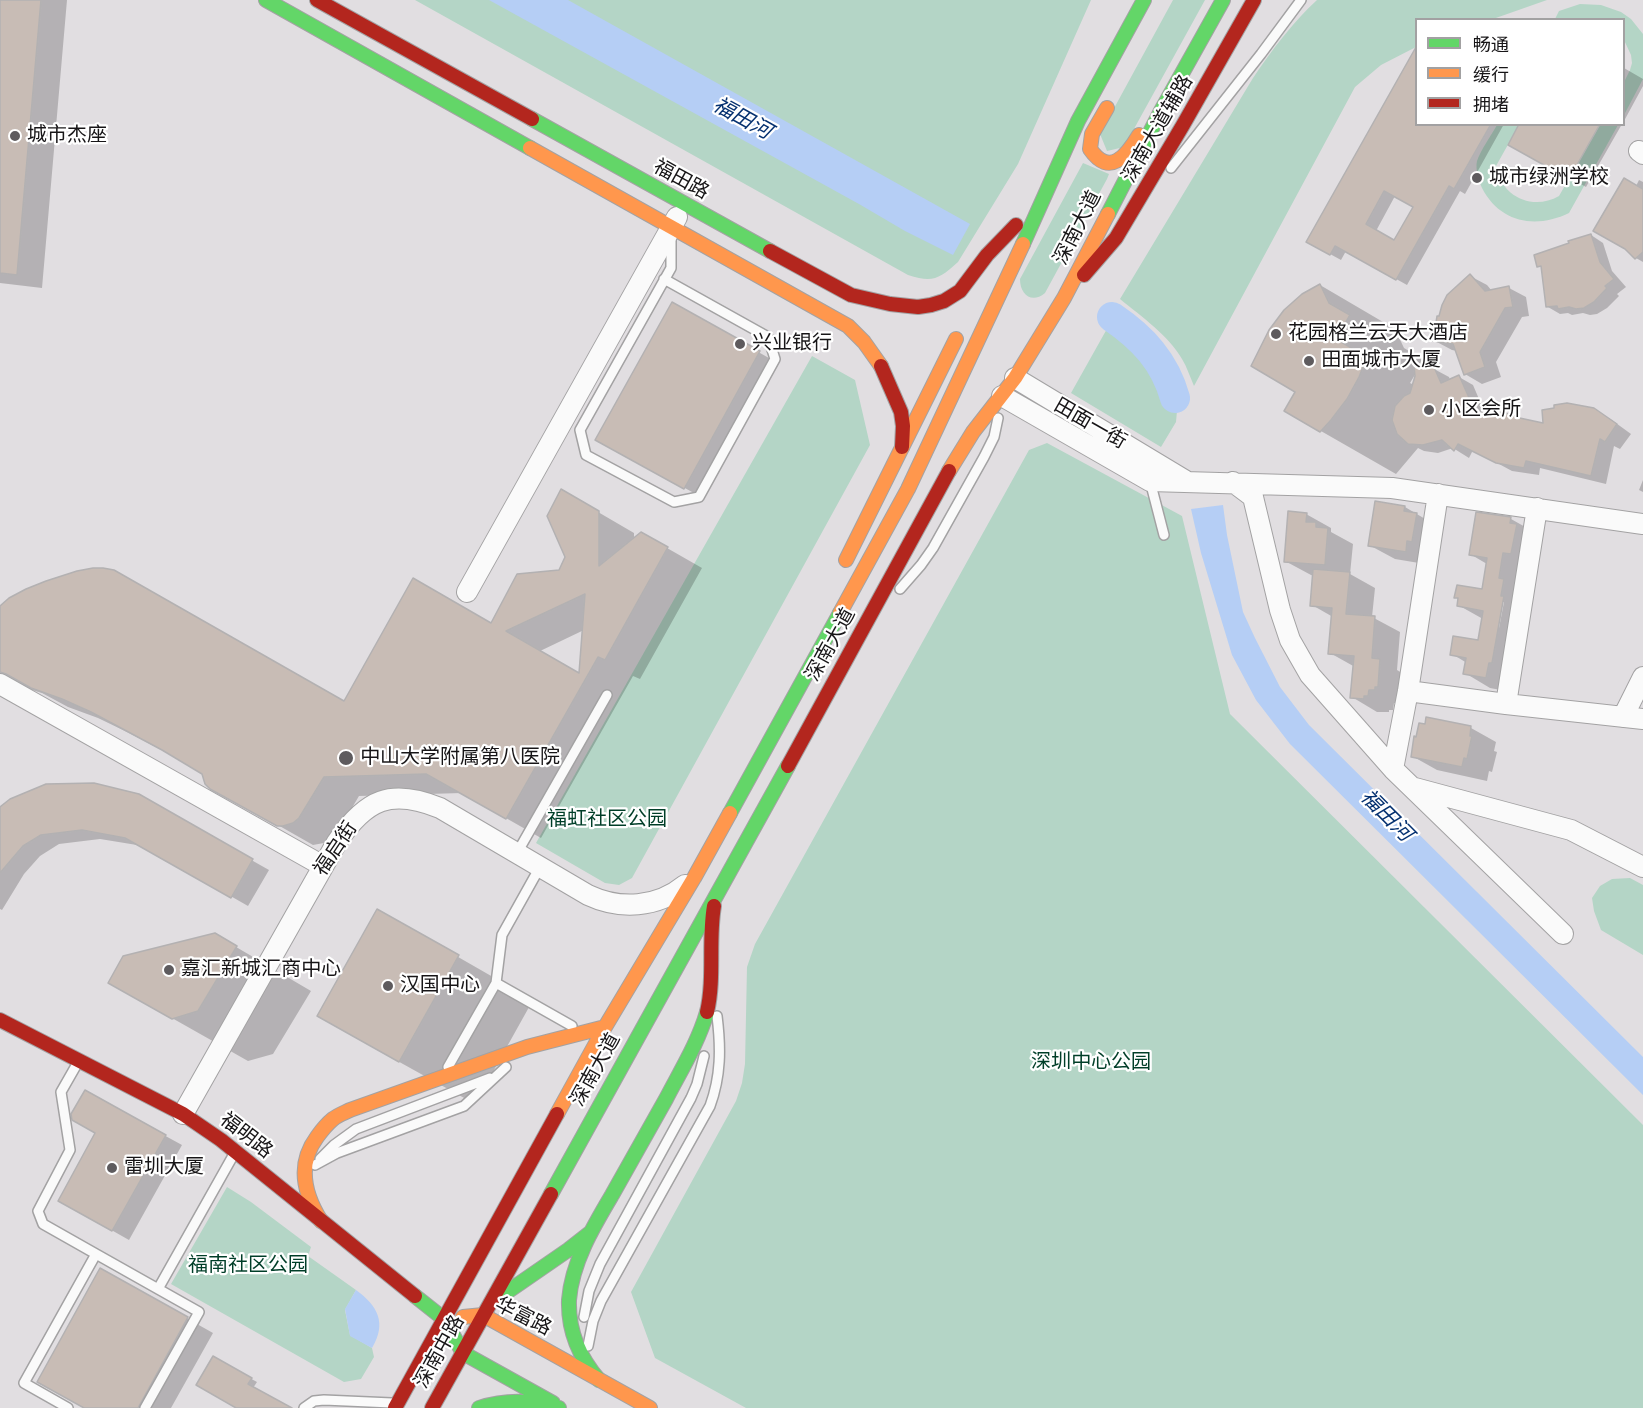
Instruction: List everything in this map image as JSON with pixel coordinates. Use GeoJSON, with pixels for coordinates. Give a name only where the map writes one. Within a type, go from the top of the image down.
{"type":"FeatureCollection","features":[{"type":"Feature","properties":{"kind":"main road"},"geometry":{"type":"LineString","coordinates":[[266,0],[848,326],[876,355],[891,385],[902,412],[902,447]]}},
{"type":"Feature","properties":{"kind":"main road","name":"福田路"},"geometry":{"type":"LineString","coordinates":[[316,0],[851,295],[908,306],[933,305],[943,302],[956,295],[969,282],[987,255],[1016,225]]}},
{"type":"Feature","properties":{"kind":"main road","name":"深南大道"},"geometry":{"type":"LineString","coordinates":[[444,1319],[605,1027],[694,878],[917,470],[1078,121],[1144,0]]}},
{"type":"Feature","properties":{"kind":"main road","name":"深南大道"},"geometry":{"type":"LineString","coordinates":[[483,1316],[861,634],[938,490],[973,432],[1015,378],[1064,298],[1161,111],[1223,0]]}},
{"type":"Feature","properties":{"kind":"main road","name":"深南大道辅路"},"geometry":{"type":"LineString","coordinates":[[1064,298],[1116,238],[1254,0]]}},
{"type":"Feature","properties":{"kind":"main road"},"geometry":{"type":"LineString","coordinates":[[1126,65],[1132,22]]}},
{"type":"Feature","properties":{"kind":"main road"},"geometry":{"type":"LineString","coordinates":[[1114,95],[1092,134],[1090,149],[1096,158],[1107,163],[1117,161],[1128,153],[1142,131],[1161,111]]}},
{"type":"Feature","properties":{"kind":"main road"},"geometry":{"type":"LineString","coordinates":[[987,279],[1016,225],[1047,186]]}},
{"type":"Feature","properties":{"kind":"main road"},"geometry":{"type":"LineString","coordinates":[[841,571],[960,331]]}},
{"type":"Feature","properties":{"kind":"main road"},"geometry":{"type":"LineString","coordinates":[[821,647],[831,600]]}},
{"type":"Feature","properties":{"kind":"main road"},"geometry":{"type":"LineString","coordinates":[[599,1380],[580,1356],[574,1341],[569,1305],[571,1287],[591,1231],[693,1048],[708,1006],[711,984],[711,925],[719,887]]}},
{"type":"Feature","properties":{"kind":"main road","name":"福明路"},"geometry":{"type":"LineString","coordinates":[[0,1020],[183,1114],[208,1130],[444,1319]]}},
{"type":"Feature","properties":{"kind":"main road"},"geometry":{"type":"LineString","coordinates":[[321,1221],[309,1203],[304,1182],[304,1168],[308,1152],[317,1136],[333,1119],[350,1110],[527,1047],[605,1027]]}},
{"type":"Feature","properties":{"kind":"main road"},"geometry":{"type":"LineString","coordinates":[[483,1316],[497,1299],[513,1286],[578,1243],[591,1231]]}},
{"type":"Feature","properties":{"kind":"main road","name":"华富路"},"geometry":{"type":"LineString","coordinates":[[444,1319],[483,1316],[650,1408]]}},
{"type":"Feature","properties":{"kind":"main road","name":"深南中路"},"geometry":{"type":"LineString","coordinates":[[432,1408],[483,1316]]}},
{"type":"Feature","properties":{"kind":"main road"},"geometry":{"type":"LineString","coordinates":[[444,1319],[463,1353],[561,1408]]}},
{"type":"Feature","properties":{"kind":"main road","name":"深南中路"},"geometry":{"type":"LineString","coordinates":[[396,1406],[444,1319]]}},
{"type":"Feature","properties":{"kind":"main road"},"geometry":{"type":"LineString","coordinates":[[479,1408],[512,1401],[546,1404],[561,1408]]}},
{"type":"Feature","properties":{"kind":"street"},"geometry":{"type":"LineString","coordinates":[[467,592],[684,204]]}},
{"type":"Feature","properties":{"kind":"street","name":"田面一街"},"geometry":{"type":"LineString","coordinates":[[1015,378],[1186,482]]}},
{"type":"Feature","properties":{"kind":"street","name":"田面一街"},"geometry":{"type":"LineString","coordinates":[[1002,396],[1150,481]]}},
{"type":"Feature","properties":{"kind":"street"},"geometry":{"type":"LineString","coordinates":[[1150,481],[1392,488],[1643,525]]}},
{"type":"Feature","properties":{"kind":"street"},"geometry":{"type":"LineString","coordinates":[[1233,482],[1253,497],[1280,610],[1290,640],[1310,675],[1393,769],[1563,934]]}},
{"type":"Feature","properties":{"kind":"street"},"geometry":{"type":"LineString","coordinates":[[1393,769],[1408,691],[1438,494]]}},
{"type":"Feature","properties":{"kind":"street"},"geometry":{"type":"LineString","coordinates":[[1506,704],[1537,508]]}},
{"type":"Feature","properties":{"kind":"street"},"geometry":{"type":"LineString","coordinates":[[1623,717],[1643,677]]}},
{"type":"Feature","properties":{"kind":"street"},"geometry":{"type":"LineString","coordinates":[[0,684],[323,866]]}},
{"type":"Feature","properties":{"kind":"street"},"geometry":{"type":"LineString","coordinates":[[1408,691],[1643,719]]}},
{"type":"Feature","properties":{"kind":"street"},"geometry":{"type":"LineString","coordinates":[[1412,787],[1571,830],[1643,867]]}},
{"type":"Feature","properties":{"kind":"street","name":"福启街"},"geometry":{"type":"LineString","coordinates":[[183,1114],[344,831],[355,818],[375,803],[410,799],[440,808],[596,898],[621,904],[640,904],[658,900],[679,890],[694,878]]}},
{"type":"Feature","properties":{"kind":"lane"},"geometry":{"type":"LineString","coordinates":[[1167,174],[1301,0]]}},
{"type":"Feature","properties":{"kind":"lane"},"geometry":{"type":"LineString","coordinates":[[1116,238],[1160,183]]}},
{"type":"Feature","properties":{"kind":"lane"},"geometry":{"type":"LineString","coordinates":[[664,279],[768,337],[774,359],[699,497],[674,502],[586,455],[580,430],[670,268],[672,226]]}},
{"type":"Feature","properties":{"kind":"lane"},"geometry":{"type":"LineString","coordinates":[[861,634],[933,548],[994,437],[1002,396]]}},
{"type":"Feature","properties":{"kind":"lane"},"geometry":{"type":"LineString","coordinates":[[1150,481],[1164,536]]}},
{"type":"Feature","properties":{"kind":"lane"},"geometry":{"type":"LineString","coordinates":[[517,853],[607,695]]}},
{"type":"Feature","properties":{"kind":"lane"},"geometry":{"type":"LineString","coordinates":[[443,1077],[496,983],[502,935],[540,867]]}},
{"type":"Feature","properties":{"kind":"lane"},"geometry":{"type":"LineString","coordinates":[[496,983],[583,1032]]}},
{"type":"Feature","properties":{"kind":"lane"},"geometry":{"type":"LineString","coordinates":[[589,1369],[589,1336],[601,1301],[710,1106],[716,1090],[720,1052],[711,984]]}},
{"type":"Feature","properties":{"kind":"lane"},"geometry":{"type":"LineString","coordinates":[[589,1369],[583,1352],[582,1335],[590,1291],[600,1264],[697,1084],[705,1052],[708,1006]]}},
{"type":"Feature","properties":{"kind":"lane"},"geometry":{"type":"LineString","coordinates":[[315,1165],[337,1153],[464,1106],[527,1047]]}},
{"type":"Feature","properties":{"kind":"lane"},"geometry":{"type":"LineString","coordinates":[[79,1060],[62,1092],[70,1150],[38,1211],[43,1224],[199,1312],[145,1408]]}},
{"type":"Feature","properties":{"kind":"lane"},"geometry":{"type":"LineString","coordinates":[[304,1182],[315,1165],[334,1144],[356,1129],[495,1077]]}},
{"type":"Feature","properties":{"kind":"lane"},"geometry":{"type":"LineString","coordinates":[[158,1288],[235,1152]]}},
{"type":"Feature","properties":{"kind":"lane"},"geometry":{"type":"LineString","coordinates":[[68,1408],[24,1383],[96,1254]]}},
{"type":"Feature","properties":{"kind":"lane"},"geometry":{"type":"LineString","coordinates":[[304,1408],[314,1401],[324,1400],[396,1406]]}},
{"type":"Feature","properties":{"kind":"green space"},"geometry":{"type":"Polygon","coordinates":[[[415,0],[1091,0],[1018,164],[958,262],[940,276],[924,279],[908,275],[415,0]]]}},
{"type":"Feature","properties":{"kind":"green space"},"geometry":{"type":"Polygon","coordinates":[[[1173,0],[1205,0],[1124,147],[1107,151],[1100,134],[1173,0]]]}},
{"type":"Feature","properties":{"kind":"green space"},"geometry":{"type":"Polygon","coordinates":[[[1317,0],[1547,0],[1496,18],[1415,18],[1415,48],[1381,65],[1355,87],[1194,386],[1184,362],[1170,342],[1120,299],[1253,78],[1299,18],[1317,0]]]}},
{"type":"Feature","properties":{"kind":"green space"},"geometry":{"type":"Polygon","coordinates":[[[1580,4],[1601,5],[1621,12],[1631,19],[1643,34],[1643,79],[1625,113],[1625,80],[1632,63],[1625,42],[1625,18],[1556,18],[1559,11],[1580,4]]]}},
{"type":"Feature","properties":{"kind":"green space"},"geometry":{"type":"Polygon","coordinates":[[[1496,126],[1518,126],[1496,166],[1504,186],[1511,193],[1529,201],[1539,202],[1559,196],[1599,126],[1617,126],[1569,213],[1544,221],[1520,220],[1509,216],[1490,200],[1482,188],[1477,171],[1477,161],[1496,126]]]}},
{"type":"Feature","properties":{"kind":"green space"},"geometry":{"type":"Polygon","coordinates":[[[1083,163],[1109,174],[1045,293],[1031,298],[1024,293],[1020,279],[1083,163]]]}},
{"type":"Feature","properties":{"kind":"green space"},"geometry":{"type":"Polygon","coordinates":[[[1108,327],[1134,347],[1155,369],[1172,399],[1177,411],[1176,422],[1161,447],[1071,393],[1108,327]]]}},
{"type":"Feature","properties":{"kind":"green space","name":"福虹社区公园"},"geometry":{"type":"Polygon","coordinates":[[[812,356],[855,380],[870,445],[632,878],[619,885],[605,883],[536,843],[812,356]]]}},
{"type":"Feature","properties":{"kind":"green space","name":"深圳中心公园"},"geometry":{"type":"Polygon","coordinates":[[[1047,443],[1182,516],[1230,714],[1643,1125],[1643,1408],[746,1408],[655,1358],[631,1292],[736,1101],[745,1064],[747,967],[755,944],[1029,450],[1047,443]]]}},
{"type":"Feature","properties":{"kind":"green space"},"geometry":{"type":"Polygon","coordinates":[[[1630,878],[1643,885],[1643,955],[1601,930],[1594,911],[1592,898],[1600,886],[1612,879],[1630,878]]]}},
{"type":"Feature","properties":{"kind":"green space","name":"福南社区公园"},"geometry":{"type":"Polygon","coordinates":[[[227,1187],[311,1247],[308,1256],[356,1290],[345,1310],[350,1335],[372,1348],[374,1357],[361,1379],[344,1382],[171,1284],[227,1187]]]}},
{"type":"Feature","properties":{"kind":"water"},"geometry":{"type":"Polygon","coordinates":[[[489,0],[568,0],[970,224],[953,255],[905,231],[489,0]]]}},
{"type":"Feature","properties":{"kind":"water"},"geometry":{"type":"Polygon","coordinates":[[[1223,505],[1243,612],[1280,687],[1309,725],[1643,1057],[1643,1095],[1290,744],[1256,700],[1232,655],[1201,553],[1191,509],[1223,505]]]}},
{"type":"Feature","properties":{"kind":"water"},"geometry":{"type":"Polygon","coordinates":[[[356,1290],[370,1302],[378,1316],[379,1331],[372,1348],[350,1336],[345,1309],[356,1290]]]}},
{"type":"Feature","properties":{"kind":"building","name":"城市杰座"},"geometry":{"type":"Polygon","coordinates":[[[0,0],[41,0],[17,275],[0,273],[0,0]]]}},
{"type":"Feature","properties":{"kind":"building"},"geometry":{"type":"Polygon","coordinates":[[[1415,49],[1415,126],[1490,126],[1454,189],[1449,186],[1396,280],[1335,246],[1330,255],[1306,242],[1415,49]],[[1384,191],[1366,224],[1394,240],[1413,207],[1384,191]]]}},
{"type":"Feature","properties":{"kind":"building"},"geometry":{"type":"Polygon","coordinates":[[[1518,126],[1599,126],[1569,179],[1508,145],[1518,126]]]}},
{"type":"Feature","properties":{"kind":"building"},"geometry":{"type":"Polygon","coordinates":[[[1624,178],[1643,189],[1643,252],[1635,259],[1625,249],[1593,231],[1624,178]]]}},
{"type":"Feature","properties":{"kind":"building"},"geometry":{"type":"Polygon","coordinates":[[[1591,234],[1600,262],[1614,279],[1605,286],[1607,288],[1594,302],[1584,308],[1546,307],[1541,266],[1537,267],[1534,255],[1591,234]]]}},
{"type":"Feature","properties":{"kind":"building"},"geometry":{"type":"Polygon","coordinates":[[[1470,274],[1485,291],[1509,286],[1513,307],[1505,308],[1480,352],[1485,367],[1464,375],[1453,344],[1433,341],[1437,316],[1439,316],[1447,295],[1470,274]]]}},
{"type":"Feature","properties":{"kind":"building","name":"田面城市大厦"},"geometry":{"type":"Polygon","coordinates":[[[1320,284],[1329,303],[1350,315],[1336,339],[1367,357],[1347,399],[1320,432],[1284,411],[1295,392],[1251,366],[1269,330],[1284,310],[1302,294],[1320,284]]]}},
{"type":"Feature","properties":{"kind":"building"},"geometry":{"type":"Polygon","coordinates":[[[672,302],[760,351],[684,489],[595,440],[672,302]]]}},
{"type":"Feature","properties":{"kind":"building"},"geometry":{"type":"Polygon","coordinates":[[[1414,366],[1434,367],[1441,383],[1459,375],[1477,416],[1497,405],[1501,413],[1543,423],[1542,410],[1567,403],[1594,408],[1617,424],[1605,442],[1600,439],[1591,476],[1526,461],[1524,468],[1496,463],[1458,444],[1454,451],[1442,440],[1423,445],[1408,444],[1397,434],[1392,420],[1395,406],[1410,393],[1415,376],[1414,366]]]}},
{"type":"Feature","properties":{"kind":"building","name":"中山大学附属第八医院"},"geometry":{"type":"Polygon","coordinates":[[[561,489],[599,511],[599,566],[641,532],[668,547],[605,660],[598,657],[506,819],[426,774],[324,777],[299,818],[293,823],[277,826],[210,789],[205,784],[202,774],[162,750],[91,712],[31,688],[0,672],[0,606],[9,598],[46,581],[77,571],[103,568],[114,570],[344,701],[413,578],[491,623],[517,574],[559,570],[565,557],[547,516],[561,489]],[[585,594],[506,631],[579,673],[585,594]]]}},
{"type":"Feature","properties":{"kind":"building"},"geometry":{"type":"Polygon","coordinates":[[[1375,501],[1405,506],[1404,511],[1417,513],[1412,542],[1407,541],[1406,552],[1368,546],[1375,501]]]}},
{"type":"Feature","properties":{"kind":"building"},"geometry":{"type":"Polygon","coordinates":[[[1288,511],[1307,513],[1306,522],[1316,522],[1316,527],[1328,528],[1325,565],[1284,562],[1288,511]]]}},
{"type":"Feature","properties":{"kind":"building"},"geometry":{"type":"Polygon","coordinates":[[[1476,512],[1511,517],[1510,523],[1517,524],[1511,554],[1503,553],[1499,578],[1504,579],[1501,596],[1504,596],[1492,663],[1489,663],[1486,678],[1463,674],[1466,658],[1450,655],[1453,636],[1478,640],[1483,611],[1457,606],[1458,598],[1454,598],[1457,585],[1482,589],[1487,558],[1469,555],[1476,512]]]}},
{"type":"Feature","properties":{"kind":"building"},"geometry":{"type":"Polygon","coordinates":[[[1313,569],[1350,572],[1346,614],[1375,616],[1372,658],[1380,659],[1378,687],[1375,687],[1375,690],[1369,690],[1368,696],[1364,696],[1364,699],[1350,698],[1354,656],[1328,654],[1332,608],[1310,606],[1313,569]]]}},
{"type":"Feature","properties":{"kind":"building"},"geometry":{"type":"Polygon","coordinates":[[[1426,717],[1471,726],[1470,736],[1472,736],[1467,759],[1464,758],[1462,767],[1411,757],[1414,736],[1416,737],[1419,723],[1425,724],[1426,717]]]}},
{"type":"Feature","properties":{"kind":"building"},"geometry":{"type":"Polygon","coordinates":[[[94,783],[139,794],[253,859],[231,898],[125,838],[82,830],[41,835],[23,846],[0,873],[0,807],[10,799],[46,784],[94,783]]]}},
{"type":"Feature","properties":{"kind":"building","name":"汉国中心"},"geometry":{"type":"Polygon","coordinates":[[[377,909],[459,955],[399,1062],[317,1016],[377,909]]]}},
{"type":"Feature","properties":{"kind":"building","name":"嘉汇新城汇商中心"},"geometry":{"type":"Polygon","coordinates":[[[215,933],[237,946],[198,1011],[172,1019],[108,983],[123,956],[215,933]]]}},
{"type":"Feature","properties":{"kind":"building","name":"雷圳大厦"},"geometry":{"type":"Polygon","coordinates":[[[85,1090],[166,1135],[112,1231],[58,1201],[95,1133],[72,1120],[71,1114],[85,1090]]]}},
{"type":"Feature","properties":{"kind":"building"},"geometry":{"type":"Polygon","coordinates":[[[100,1268],[188,1317],[138,1408],[84,1408],[37,1382],[100,1268]]]}},
{"type":"Feature","properties":{"kind":"building"},"geometry":{"type":"Polygon","coordinates":[[[213,1356],[252,1378],[248,1384],[292,1408],[236,1408],[196,1385],[213,1356]]]}},
{"type":"Feature","properties":{"kind":"waterway","name":"福田河"},"geometry":{"type":"LineString","coordinates":[[1112,317],[1134,333],[1159,362],[1175,398]]}},
{"type":"Feature","properties":{"kind":"traffic: fast"},"geometry":{"type":"LineString","coordinates":[[266,0],[530,148]]}},
{"type":"Feature","properties":{"kind":"traffic: fast"},"geometry":{"type":"LineString","coordinates":[[1023,244],[1078,121],[1144,0]]}},
{"type":"Feature","properties":{"kind":"traffic: fast"},"geometry":{"type":"LineString","coordinates":[[1108,214],[1161,111],[1223,0]]}},
{"type":"Feature","properties":{"kind":"traffic: fast"},"geometry":{"type":"LineString","coordinates":[[532,119],[770,251]]}},
{"type":"Feature","properties":{"kind":"traffic: fast"},"geometry":{"type":"LineString","coordinates":[[730,813],[840,613]]}},
{"type":"Feature","properties":{"kind":"traffic: fast"},"geometry":{"type":"LineString","coordinates":[[551,1194],[788,766]]}},
{"type":"Feature","properties":{"kind":"traffic: fast"},"geometry":{"type":"LineString","coordinates":[[599,1380],[580,1353],[570,1322],[569,1300],[574,1272],[591,1232],[689,1056],[707,1012]]}},
{"type":"Feature","properties":{"kind":"traffic: fast"},"geometry":{"type":"LineString","coordinates":[[497,1299],[591,1232]]}},
{"type":"Feature","properties":{"kind":"traffic: fast"},"geometry":{"type":"LineString","coordinates":[[415,1296],[444,1319],[463,1353],[553,1403]]}},
{"type":"Feature","properties":{"kind":"traffic: fast"},"geometry":{"type":"LineString","coordinates":[[479,1408],[499,1403],[519,1402],[539,1403],[559,1408]]}},
{"type":"Feature","properties":{"kind":"traffic: slow"},"geometry":{"type":"LineString","coordinates":[[1107,108],[1092,134],[1090,149],[1097,158],[1111,163],[1117,160],[1129,150],[1139,135]]}},
{"type":"Feature","properties":{"kind":"traffic: slow"},"geometry":{"type":"LineString","coordinates":[[530,148],[848,326],[864,342],[881,366]]}},
{"type":"Feature","properties":{"kind":"traffic: slow"},"geometry":{"type":"LineString","coordinates":[[949,471],[973,432],[1015,378],[1064,298],[1108,214]]}},
{"type":"Feature","properties":{"kind":"traffic: slow"},"geometry":{"type":"LineString","coordinates":[[840,613],[908,489],[1023,244]]}},
{"type":"Feature","properties":{"kind":"traffic: slow"},"geometry":{"type":"LineString","coordinates":[[846,560],[956,339]]}},
{"type":"Feature","properties":{"kind":"traffic: slow"},"geometry":{"type":"LineString","coordinates":[[557,1114],[730,813]]}},
{"type":"Feature","properties":{"kind":"traffic: slow"},"geometry":{"type":"LineString","coordinates":[[321,1221],[310,1200],[305,1168],[311,1147],[335,1118],[350,1110],[527,1047],[605,1027]]}},
{"type":"Feature","properties":{"kind":"traffic: slow"},"geometry":{"type":"LineString","coordinates":[[463,1317],[483,1315],[650,1408]]}},
{"type":"Feature","properties":{"kind":"traffic: jam"},"geometry":{"type":"LineString","coordinates":[[317,0],[532,119]]}},
{"type":"Feature","properties":{"kind":"traffic: jam"},"geometry":{"type":"LineString","coordinates":[[1084,275],[1116,238],[1254,0]]}},
{"type":"Feature","properties":{"kind":"traffic: jam"},"geometry":{"type":"LineString","coordinates":[[770,251],[851,295],[890,304],[918,307],[944,301],[960,291],[987,255],[1016,225]]}},
{"type":"Feature","properties":{"kind":"traffic: jam"},"geometry":{"type":"LineString","coordinates":[[881,366],[901,412],[902,447]]}},
{"type":"Feature","properties":{"kind":"traffic: jam"},"geometry":{"type":"LineString","coordinates":[[788,766],[949,471]]}},
{"type":"Feature","properties":{"kind":"traffic: jam"},"geometry":{"type":"LineString","coordinates":[[707,1012],[711,986],[714,906]]}},
{"type":"Feature","properties":{"kind":"traffic: jam"},"geometry":{"type":"LineString","coordinates":[[0,1020],[183,1114],[221,1140],[415,1296]]}},
{"type":"Feature","properties":{"kind":"traffic: jam"},"geometry":{"type":"LineString","coordinates":[[395,1408],[557,1114]]}},
{"type":"Feature","properties":{"kind":"traffic: jam"},"geometry":{"type":"LineString","coordinates":[[432,1408],[551,1194]]}},
{"type":"Feature","properties":{"kind":"place","name":"城市杰座"},"geometry":{"type":"Point","coordinates":[15,136]}},
{"type":"Feature","properties":{"kind":"place","name":"城市绿洲学校"},"geometry":{"type":"Point","coordinates":[1477,178]}},
{"type":"Feature","properties":{"kind":"place","name":"花园格兰云天大酒店"},"geometry":{"type":"Point","coordinates":[1276,334]}},
{"type":"Feature","properties":{"kind":"place","name":"兴业银行"},"geometry":{"type":"Point","coordinates":[740,344]}},
{"type":"Feature","properties":{"kind":"place","name":"田面城市大厦"},"geometry":{"type":"Point","coordinates":[1309,361]}},
{"type":"Feature","properties":{"kind":"place","name":"小区会所"},"geometry":{"type":"Point","coordinates":[1429,410]}},
{"type":"Feature","properties":{"kind":"place","name":"中山大学附属第八医院"},"geometry":{"type":"Point","coordinates":[346,758]}},
{"type":"Feature","properties":{"kind":"place","name":"嘉汇新城汇商中心"},"geometry":{"type":"Point","coordinates":[169,970]}},
{"type":"Feature","properties":{"kind":"place","name":"汉国中心"},"geometry":{"type":"Point","coordinates":[388,986]}},
{"type":"Feature","properties":{"kind":"place","name":"雷圳大厦"},"geometry":{"type":"Point","coordinates":[112,1168]}}]}
